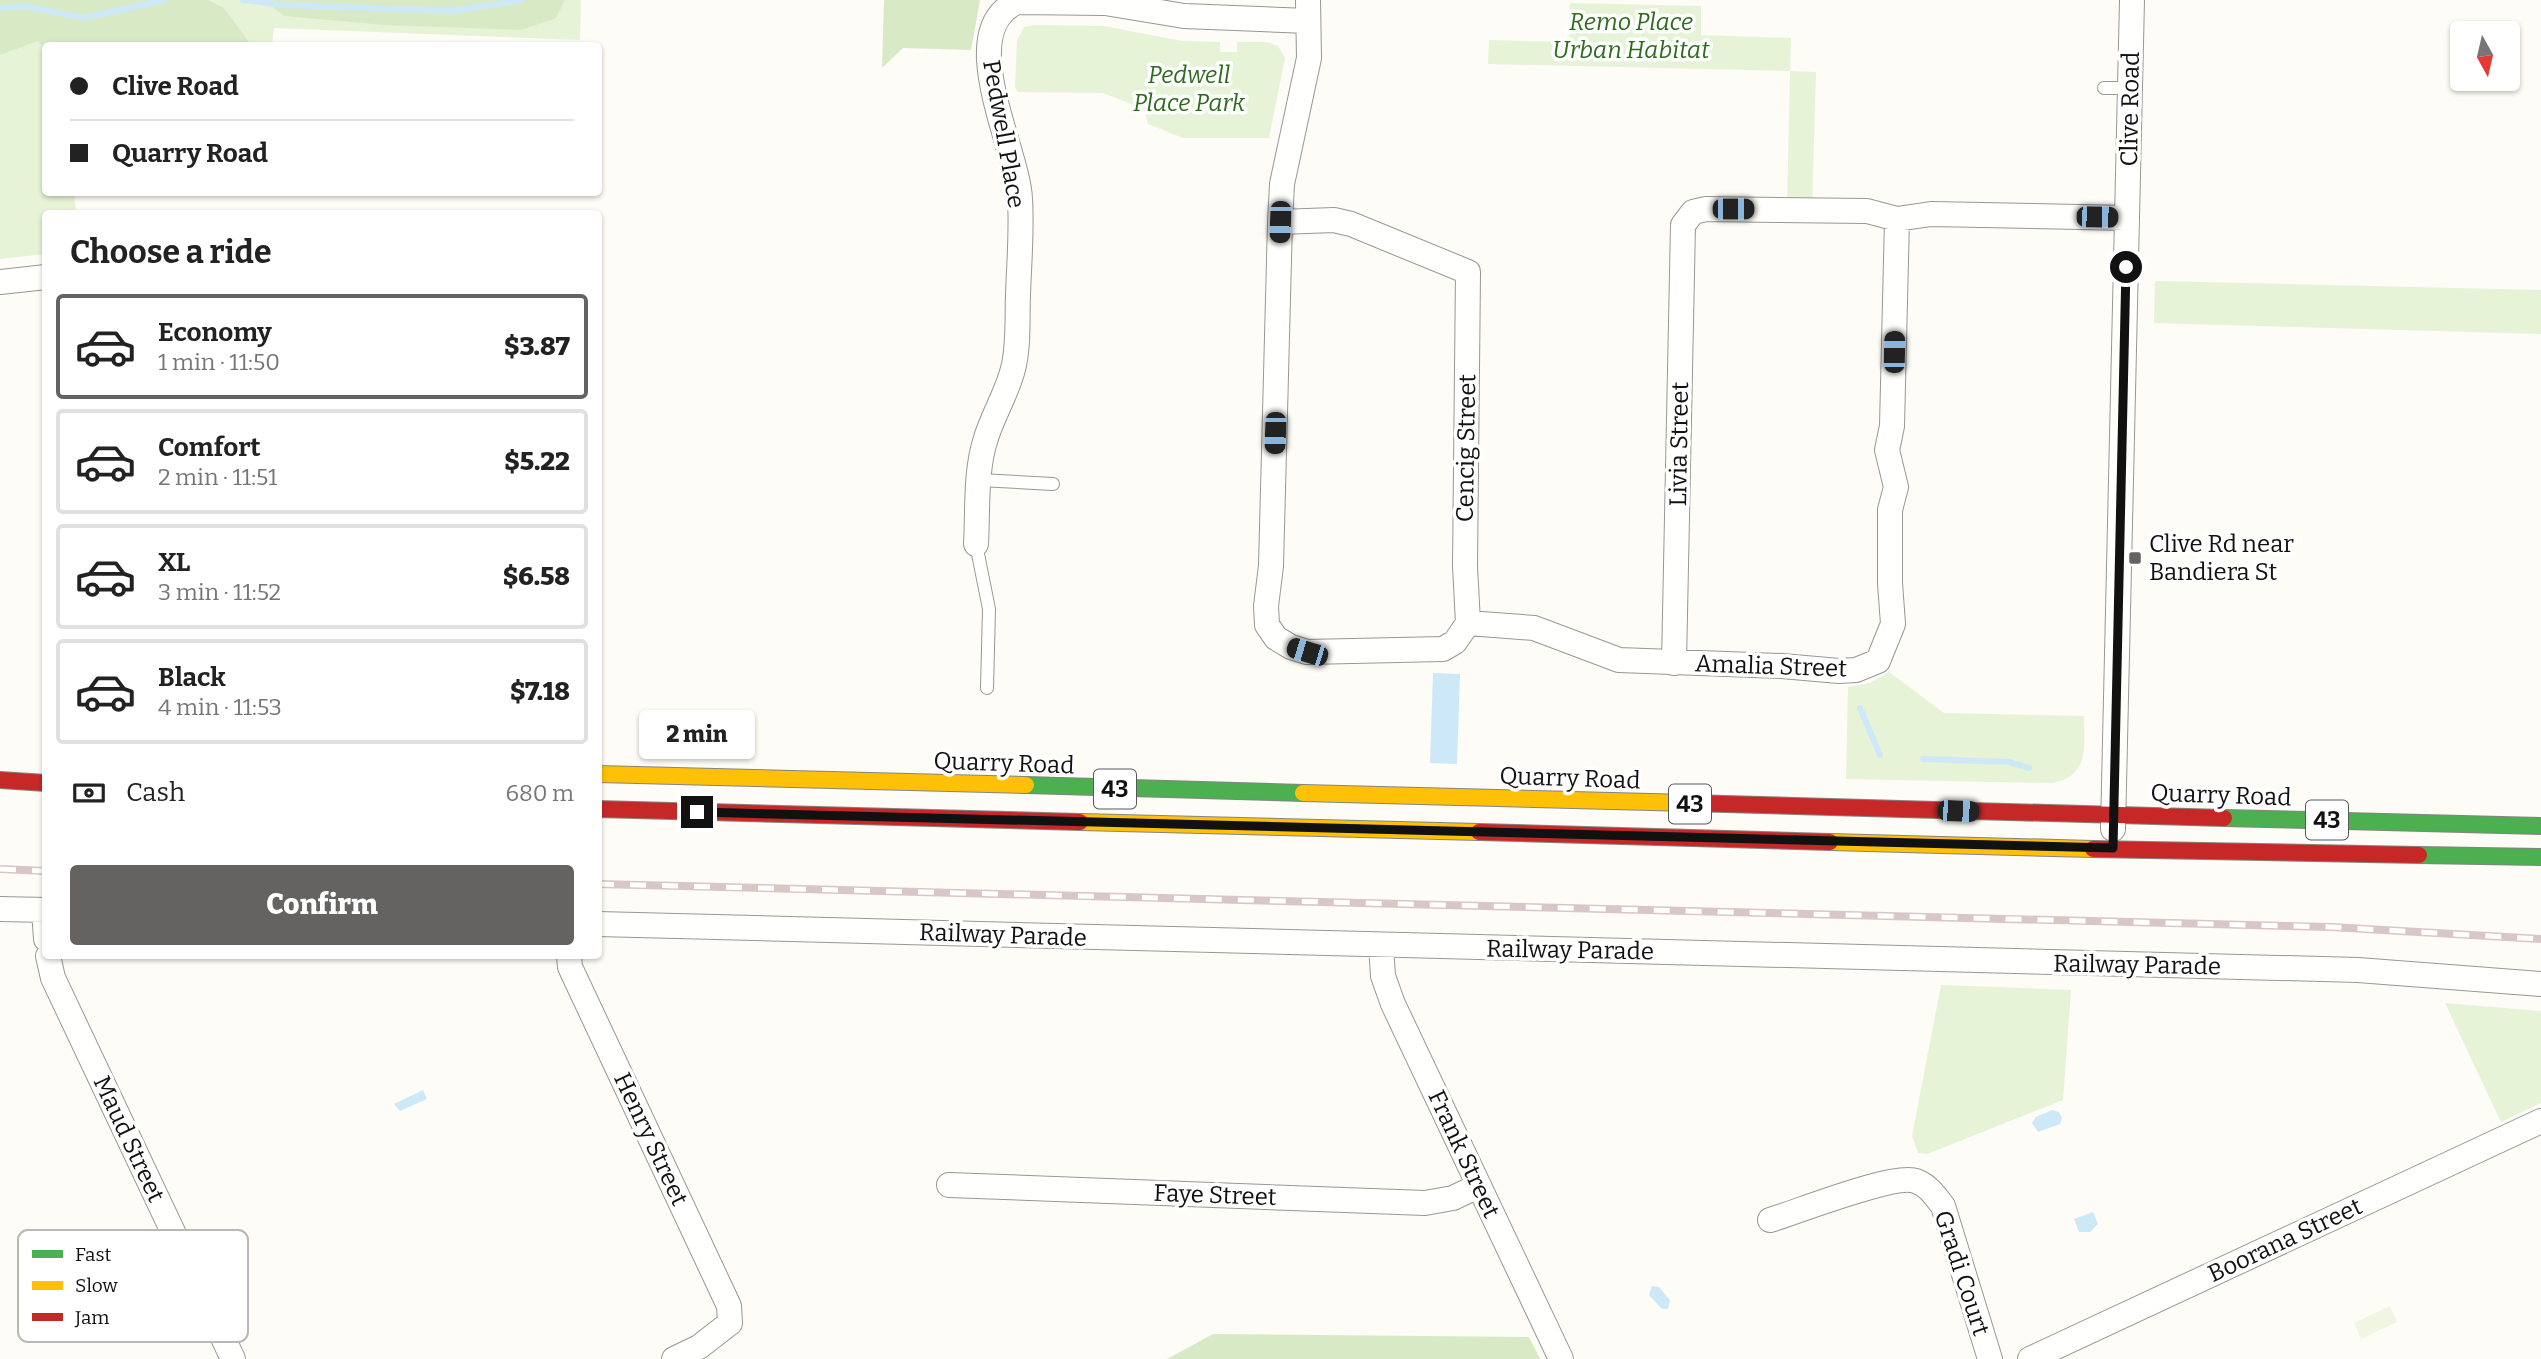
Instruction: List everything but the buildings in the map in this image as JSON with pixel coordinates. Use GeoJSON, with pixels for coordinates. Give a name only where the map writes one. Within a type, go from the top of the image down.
{"type":"FeatureCollection","features":[{"type":"Feature","properties":{"kind":"main road","name":"Quarry Road"},"geometry":{"type":"LineString","coordinates":[[602,774],[1748,822],[2113,848],[2541,857]]}},
{"type":"Feature","properties":{"kind":"main road"},"geometry":{"type":"LineString","coordinates":[[0,780],[42,783]]}},
{"type":"Feature","properties":{"kind":"main road","name":"Quarry Road"},"geometry":{"type":"LineString","coordinates":[[602,809],[1748,822],[2114,814],[2541,826]]}},
{"type":"Feature","properties":{"kind":"street","name":"Clive Road"},"geometry":{"type":"LineString","coordinates":[[2113,848],[2132,0]]}},
{"type":"Feature","properties":{"kind":"street","name":"Pedwell Place"},"geometry":{"type":"LineString","coordinates":[[976,544],[985,440],[1013,369],[1016,339],[1020,198],[989,76],[989,40],[996,18],[1003,8],[1017,2],[1105,3],[1184,16],[1308,10]]}},
{"type":"Feature","properties":{"kind":"street"},"geometry":{"type":"LineString","coordinates":[[1308,10],[1309,58],[1282,184],[1271,566],[1266,606],[1268,625],[1276,638],[1307,652],[1349,649],[1430,651],[1455,642],[1468,623]]}},
{"type":"Feature","properties":{"kind":"street","name":"Livia Street"},"geometry":{"type":"LineString","coordinates":[[1674,663],[1683,225],[1693,212],[1706,209],[1867,211],[1897,219]]}},
{"type":"Feature","properties":{"kind":"street"},"geometry":{"type":"LineString","coordinates":[[1897,219],[1931,214],[2127,218]]}},
{"type":"Feature","properties":{"kind":"street","name":"Amalia Street"},"geometry":{"type":"LineString","coordinates":[[1468,623],[1534,628],[1619,660],[1856,670],[1878,661],[1889,641],[1894,624],[1889,583],[1891,510],[1896,487],[1887,450],[1892,426],[1897,219]]}},
{"type":"Feature","properties":{"kind":"street","name":"Cencig Street"},"geometry":{"type":"LineString","coordinates":[[1280,222],[1335,220],[1351,224],[1468,272],[1465,566],[1468,623]]}},
{"type":"Feature","properties":{"kind":"street"},"geometry":{"type":"LineString","coordinates":[[0,282],[42,277]]}},
{"type":"Feature","properties":{"kind":"street"},"geometry":{"type":"LineString","coordinates":[[0,909],[42,910]]}},
{"type":"Feature","properties":{"kind":"street","name":"Railway Parade"},"geometry":{"type":"LineString","coordinates":[[602,925],[2358,970],[2541,984]]}},
{"type":"Feature","properties":{"kind":"street","name":"Frank Street"},"geometry":{"type":"LineString","coordinates":[[1381,945],[1383,976],[1393,1004],[1561,1359]]}},
{"type":"Feature","properties":{"kind":"street","name":"Maud Street"},"geometry":{"type":"LineString","coordinates":[[49,959],[52,978],[172,1230]]}},
{"type":"Feature","properties":{"kind":"street","name":"Henry Street"},"geometry":{"type":"LineString","coordinates":[[569,959],[570,967],[729,1306],[730,1323],[699,1347],[674,1359]]}},
{"type":"Feature","properties":{"kind":"street","name":"Boorana Street"},"geometry":{"type":"LineString","coordinates":[[2030,1359],[2541,1121]]}},
{"type":"Feature","properties":{"kind":"street","name":"Gradi Court"},"geometry":{"type":"LineString","coordinates":[[1770,1220],[1888,1182],[1913,1180],[1927,1187],[1943,1206],[1990,1359]]}},
{"type":"Feature","properties":{"kind":"street","name":"Faye Street"},"geometry":{"type":"LineString","coordinates":[[949,1185],[1425,1203],[1453,1198],[1478,1186]]}},
{"type":"Feature","properties":{"kind":"street","name":"Maud Street"},"geometry":{"type":"LineString","coordinates":[[225,1342],[233,1359]]}},
{"type":"Feature","properties":{"kind":"lane"},"geometry":{"type":"LineString","coordinates":[[2104,88],[2130,88]]}},
{"type":"Feature","properties":{"kind":"lane"},"geometry":{"type":"LineString","coordinates":[[980,480],[1053,484]]}},
{"type":"Feature","properties":{"kind":"lane","name":"Pedwell Place"},"geometry":{"type":"LineString","coordinates":[[976,544],[989,609],[987,688]]}},
{"type":"Feature","properties":{"kind":"green space"},"geometry":{"type":"Polygon","coordinates":[[[0,0],[581,0],[580,40],[274,28],[272,42],[42,42],[42,196],[74,196],[76,210],[42,210],[42,254],[0,259],[0,0]]]}},
{"type":"Feature","properties":{"kind":"green space"},"geometry":{"type":"Polygon","coordinates":[[[0,0],[208,0],[224,8],[249,42],[42,42],[42,46],[38,41],[0,55],[0,0]]]}},
{"type":"Feature","properties":{"kind":"green space"},"geometry":{"type":"Polygon","coordinates":[[[264,0],[565,0],[556,18],[521,30],[384,25],[284,16],[264,0]]]}},
{"type":"Feature","properties":{"kind":"green space"},"geometry":{"type":"Polygon","coordinates":[[[884,0],[980,0],[971,50],[903,48],[882,68],[884,0]]]}},
{"type":"Feature","properties":{"kind":"green space","name":"Remo Place Urban Habitat"},"geometry":{"type":"Polygon","coordinates":[[[1570,3],[1701,6],[1701,35],[1791,38],[1790,71],[1488,64],[1489,40],[1569,42],[1570,3]]]}},
{"type":"Feature","properties":{"kind":"green space","name":"Pedwell Place Park"},"geometry":{"type":"Polygon","coordinates":[[[1104,26],[1182,41],[1220,42],[1220,52],[1237,52],[1237,42],[1267,42],[1278,46],[1285,58],[1269,138],[1183,138],[1148,124],[1144,109],[1103,93],[1018,92],[1015,87],[1017,40],[1024,27],[1104,26]]]}},
{"type":"Feature","properties":{"kind":"green space"},"geometry":{"type":"Polygon","coordinates":[[[1790,71],[1816,72],[1812,210],[1787,209],[1790,71]]]}},
{"type":"Feature","properties":{"kind":"green space"},"geometry":{"type":"Polygon","coordinates":[[[2155,281],[2541,290],[2541,334],[2154,323],[2155,281]]]}},
{"type":"Feature","properties":{"kind":"green space"},"geometry":{"type":"Polygon","coordinates":[[[1889,672],[1944,713],[2084,716],[2084,749],[2079,766],[2073,774],[2053,783],[1846,779],[1848,687],[1870,683],[1889,672]]]}},
{"type":"Feature","properties":{"kind":"green space"},"geometry":{"type":"Polygon","coordinates":[[[1941,985],[2071,990],[2063,1100],[1927,1154],[1918,1153],[1912,1136],[1941,985]]]}},
{"type":"Feature","properties":{"kind":"green space"},"geometry":{"type":"Polygon","coordinates":[[[2445,1003],[2541,1011],[2541,1103],[2501,1122],[2445,1003]]]}},
{"type":"Feature","properties":{"kind":"green space"},"geometry":{"type":"Polygon","coordinates":[[[2390,1306],[2397,1322],[2361,1339],[2354,1323],[2390,1306]]]}},
{"type":"Feature","properties":{"kind":"green space"},"geometry":{"type":"Polygon","coordinates":[[[1213,1334],[1529,1337],[1540,1359],[1167,1359],[1213,1334]]]}},
{"type":"Feature","properties":{"kind":"water"},"geometry":{"type":"Polygon","coordinates":[[[1433,673],[1460,674],[1457,764],[1430,763],[1433,673]]]}},
{"type":"Feature","properties":{"kind":"water"},"geometry":{"type":"Polygon","coordinates":[[[423,1090],[427,1099],[400,1111],[394,1104],[423,1090]]]}},
{"type":"Feature","properties":{"kind":"water"},"geometry":{"type":"Polygon","coordinates":[[[2052,1110],[2059,1112],[2062,1118],[2060,1124],[2038,1132],[2032,1123],[2036,1117],[2052,1110]]]}},
{"type":"Feature","properties":{"kind":"water"},"geometry":{"type":"Polygon","coordinates":[[[2093,1212],[2098,1224],[2090,1232],[2079,1232],[2074,1219],[2093,1212]]]}},
{"type":"Feature","properties":{"kind":"water"},"geometry":{"type":"Polygon","coordinates":[[[1652,1286],[1659,1287],[1670,1300],[1668,1309],[1662,1309],[1649,1295],[1652,1286]]]}},
{"type":"Feature","properties":{"kind":"waterway"},"geometry":{"type":"LineString","coordinates":[[0,8],[24,6],[84,18],[164,0]]}},
{"type":"Feature","properties":{"kind":"waterway"},"geometry":{"type":"LineString","coordinates":[[243,0],[284,5],[453,11],[522,0]]}},
{"type":"Feature","properties":{"kind":"waterway"},"geometry":{"type":"LineString","coordinates":[[1860,708],[1880,755]]}},
{"type":"Feature","properties":{"kind":"waterway"},"geometry":{"type":"LineString","coordinates":[[1923,759],[2009,762],[2029,768]]}},
{"type":"Feature","properties":{"kind":"railway"},"geometry":{"type":"LineString","coordinates":[[0,869],[42,871]]}},
{"type":"Feature","properties":{"kind":"railway"},"geometry":{"type":"LineString","coordinates":[[602,884],[2331,927],[2541,939]]}},
{"type":"Feature","properties":{"kind":"traffic: fast"},"geometry":{"type":"LineString","coordinates":[[1026,785],[1303,793]]}},
{"type":"Feature","properties":{"kind":"traffic: fast"},"geometry":{"type":"LineString","coordinates":[[2224,818],[2541,826]]}},
{"type":"Feature","properties":{"kind":"traffic: fast"},"geometry":{"type":"LineString","coordinates":[[2419,855],[2541,857]]}},
{"type":"Feature","properties":{"kind":"traffic: slow"},"geometry":{"type":"LineString","coordinates":[[602,774],[1026,785]]}},
{"type":"Feature","properties":{"kind":"traffic: slow"},"geometry":{"type":"LineString","coordinates":[[1303,793],[1689,803]]}},
{"type":"Feature","properties":{"kind":"traffic: slow"},"geometry":{"type":"LineString","coordinates":[[1080,822],[1479,832]]}},
{"type":"Feature","properties":{"kind":"traffic: slow"},"geometry":{"type":"LineString","coordinates":[[1830,842],[2093,849]]}},
{"type":"Feature","properties":{"kind":"traffic: jam"},"geometry":{"type":"LineString","coordinates":[[0,780],[42,783]]}},
{"type":"Feature","properties":{"kind":"traffic: jam"},"geometry":{"type":"LineString","coordinates":[[1689,803],[2224,818]]}},
{"type":"Feature","properties":{"kind":"traffic: jam"},"geometry":{"type":"LineString","coordinates":[[602,809],[1080,822]]}},
{"type":"Feature","properties":{"kind":"traffic: jam"},"geometry":{"type":"LineString","coordinates":[[1479,832],[1830,842]]}},
{"type":"Feature","properties":{"kind":"traffic: jam"},"geometry":{"type":"LineString","coordinates":[[2093,849],[2419,855]]}},
{"type":"Feature","properties":{"kind":"place","name":"Clive Rd near Bandiera St"},"geometry":{"type":"Point","coordinates":[2135,558]}},
{"type":"Feature","properties":{"kind":"route"},"geometry":{"type":"LineString","coordinates":[[697,812],[2113,848],[2126,267]]}}]}
